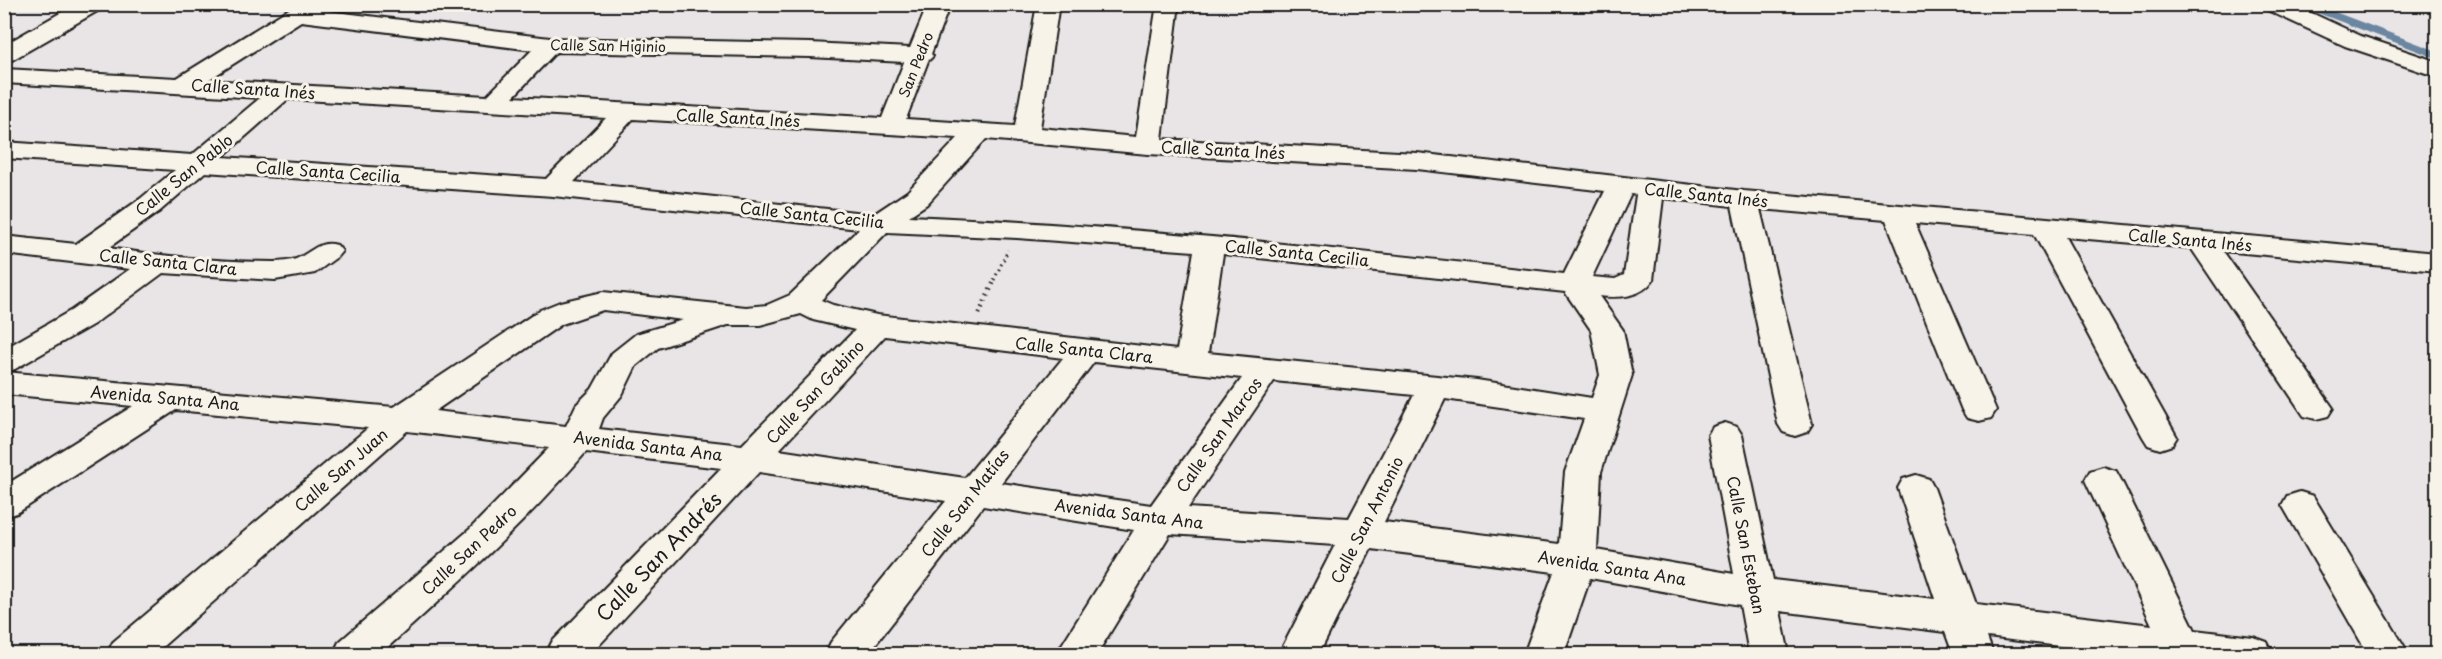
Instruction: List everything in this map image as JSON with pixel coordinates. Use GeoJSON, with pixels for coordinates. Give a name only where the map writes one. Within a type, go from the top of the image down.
{"type":"FeatureCollection","features":[{"type":"Feature","properties":{"kind":"street"},"geometry":{"type":"LineString","coordinates":[[4,55],[93,4]]}},
{"type":"Feature","properties":{"kind":"street","name":"San Pedro"},"geometry":{"type":"LineString","coordinates":[[891,126],[921,56],[939,4]]}},
{"type":"Feature","properties":{"kind":"street"},"geometry":{"type":"LineString","coordinates":[[1026,134],[1048,4]]}},
{"type":"Feature","properties":{"kind":"street"},"geometry":{"type":"LineString","coordinates":[[1148,146],[1168,4]]}},
{"type":"Feature","properties":{"kind":"street"},"geometry":{"type":"LineString","coordinates":[[2272,4],[2353,41],[2438,70]]}},
{"type":"Feature","properties":{"kind":"street"},"geometry":{"type":"LineString","coordinates":[[183,84],[305,9]]}},
{"type":"Feature","properties":{"kind":"street","name":"Calle San Higinio"},"geometry":{"type":"LineString","coordinates":[[305,9],[550,45],[810,50],[921,56]]}},
{"type":"Feature","properties":{"kind":"street"},"geometry":{"type":"LineString","coordinates":[[493,104],[550,45]]}},
{"type":"Feature","properties":{"kind":"street","name":"Calle Santa Inés"},"geometry":{"type":"LineString","coordinates":[[4,76],[183,84],[282,92],[979,131],[1148,146],[1407,160],[1744,200],[2438,262]]}},
{"type":"Feature","properties":{"kind":"street","name":"Calle San Pablo"},"geometry":{"type":"LineString","coordinates":[[82,252],[150,205],[282,92]]}},
{"type":"Feature","properties":{"kind":"street"},"geometry":{"type":"LineString","coordinates":[[553,188],[626,111]]}},
{"type":"Feature","properties":{"kind":"street"},"geometry":{"type":"LineString","coordinates":[[729,316],[764,316],[785,310],[801,302],[870,235],[879,223],[917,198],[979,131]]}},
{"type":"Feature","properties":{"kind":"street","name":"Calle Santa Cecilia"},"geometry":{"type":"LineString","coordinates":[[4,150],[553,188],[879,223],[1017,229],[1210,244],[1619,289],[1638,280],[1650,190]]}},
{"type":"Feature","properties":{"kind":"street"},"geometry":{"type":"LineString","coordinates":[[1544,654],[1577,561],[1583,472],[1616,375],[1607,330],[1574,283],[1620,186]]}},
{"type":"Feature","properties":{"kind":"street"},"geometry":{"type":"LineString","coordinates":[[1744,200],[1795,424]]}},
{"type":"Feature","properties":{"kind":"street"},"geometry":{"type":"LineString","coordinates":[[1897,213],[1978,410]]}},
{"type":"Feature","properties":{"kind":"street"},"geometry":{"type":"LineString","coordinates":[[2045,227],[2160,437]]}},
{"type":"Feature","properties":{"kind":"street"},"geometry":{"type":"LineString","coordinates":[[2201,241],[2316,408]]}},
{"type":"Feature","properties":{"kind":"street"},"geometry":{"type":"LineString","coordinates":[[1191,361],[1210,244]]}},
{"type":"Feature","properties":{"kind":"street","name":"Calle Santa Clara"},"geometry":{"type":"LineString","coordinates":[[4,245],[82,252],[156,264],[290,271],[304,267],[327,251]]}},
{"type":"Feature","properties":{"kind":"street"},"geometry":{"type":"LineString","coordinates":[[4,362],[70,325],[156,264]]}},
{"type":"Feature","properties":{"kind":"street","name":"Calle San Juan"},"geometry":{"type":"LineString","coordinates":[[127,654],[400,419],[551,317],[603,301],[729,316]]}},
{"type":"Feature","properties":{"kind":"street","name":"Calle Santa Clara"},"geometry":{"type":"LineString","coordinates":[[801,302],[824,313],[877,325],[1086,351],[1435,386],[1603,411]]}},
{"type":"Feature","properties":{"kind":"street","name":"Calle San Pedro"},"geometry":{"type":"LineString","coordinates":[[353,654],[483,539],[539,483],[578,438],[588,413],[605,396],[623,360],[634,350],[661,335],[729,316]]}},
{"type":"Feature","properties":{"kind":"street","name":"Calle San Gabino"},"geometry":{"type":"LineString","coordinates":[[753,459],[877,325]]}},
{"type":"Feature","properties":{"kind":"street","name":"Calle San Matías"},"geometry":{"type":"LineString","coordinates":[[845,654],[1086,351]]}},
{"type":"Feature","properties":{"kind":"street","name":"Calle San Marcos"},"geometry":{"type":"LineString","coordinates":[[1076,654],[1160,520],[1265,369]]}},
{"type":"Feature","properties":{"kind":"street","name":"Avenida Santa Ana"},"geometry":{"type":"LineString","coordinates":[[4,383],[400,419],[753,459],[1160,520],[1359,533],[1577,561],[1755,593],[2184,650],[2253,654]]}},
{"type":"Feature","properties":{"kind":"street","name":"Calle San Antonio"},"geometry":{"type":"LineString","coordinates":[[1299,654],[1435,386]]}},
{"type":"Feature","properties":{"kind":"street"},"geometry":{"type":"LineString","coordinates":[[4,504],[169,399]]}},
{"type":"Feature","properties":{"kind":"street","name":"Calle San Esteban"},"geometry":{"type":"LineString","coordinates":[[1725,435],[1768,654]]}},
{"type":"Feature","properties":{"kind":"street","name":"Calle San Andrés"},"geometry":{"type":"LineString","coordinates":[[566,654],[753,459]]}},
{"type":"Feature","properties":{"kind":"street"},"geometry":{"type":"LineString","coordinates":[[2103,480],[2184,650]]}},
{"type":"Feature","properties":{"kind":"street"},"geometry":{"type":"LineString","coordinates":[[1916,488],[1973,654]]}},
{"type":"Feature","properties":{"kind":"street"},"geometry":{"type":"LineString","coordinates":[[2300,506],[2389,654]]}},
{"type":"Feature","properties":{"kind":"path"},"geometry":{"type":"LineString","coordinates":[[968,337],[1017,229]]}},
{"type":"Feature","properties":{"kind":"waterway"},"geometry":{"type":"LineString","coordinates":[[2304,4],[2438,55]]}}]}
